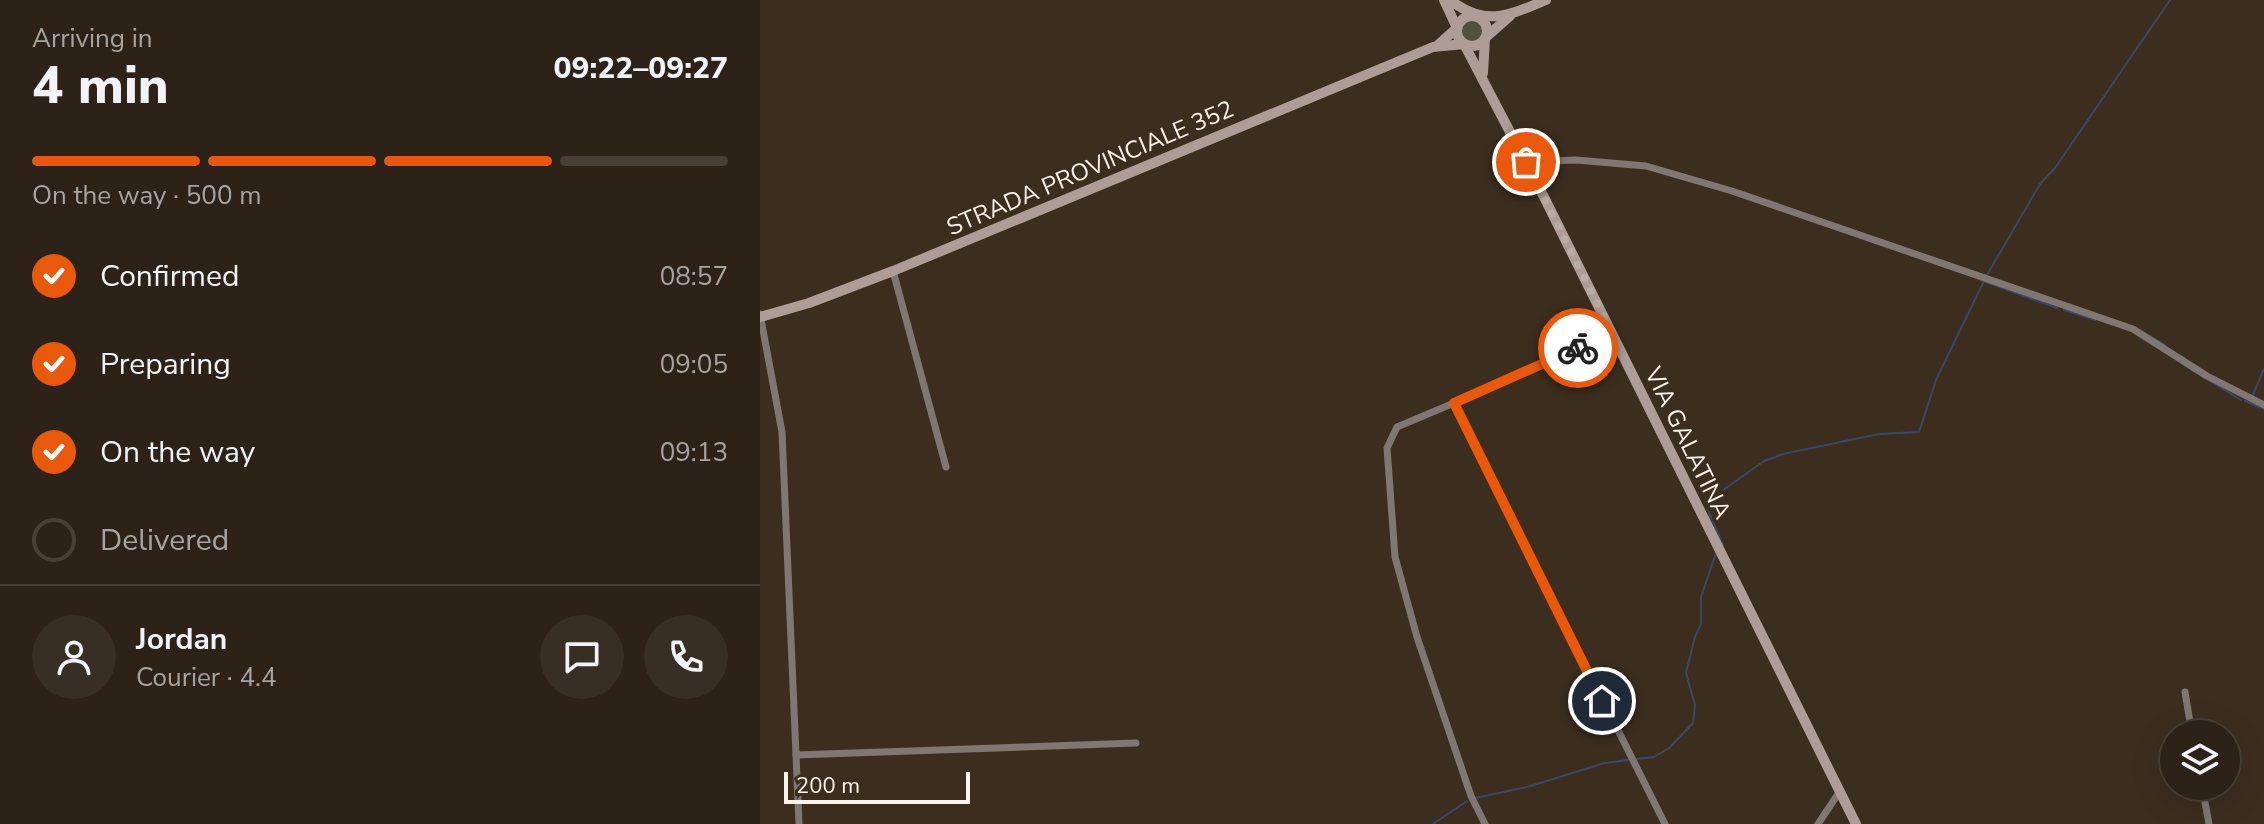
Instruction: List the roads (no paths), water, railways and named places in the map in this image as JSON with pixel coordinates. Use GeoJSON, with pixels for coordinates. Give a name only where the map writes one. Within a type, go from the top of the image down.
{"type":"FeatureCollection","features":[{"type":"Feature","properties":{"kind":"main road"},"geometry":{"type":"LineString","coordinates":[[1447,0],[1485,25],[1485,38]]}},
{"type":"Feature","properties":{"kind":"main road"},"geometry":{"type":"LineString","coordinates":[[1447,0],[1459,39],[1464,44],[1476,45],[1515,13]]}},
{"type":"Feature","properties":{"kind":"main road"},"geometry":{"type":"LineString","coordinates":[[1457,28],[1465,18],[1515,13],[1546,0]]}},
{"type":"Feature","properties":{"kind":"main road","name":"STRADA PROVINCIALE 352"},"geometry":{"type":"LineString","coordinates":[[1433,47],[1457,28]]}},
{"type":"Feature","properties":{"kind":"main road","name":"VIA GALATINA"},"geometry":{"type":"LineString","coordinates":[[1485,38],[1485,79]]}},
{"type":"Feature","properties":{"kind":"main road","name":"STRADA PROVINCIALE 352"},"geometry":{"type":"LineString","coordinates":[[760,315],[809,303],[893,271],[1433,47],[1464,44]]}},
{"type":"Feature","properties":{"kind":"main road","name":"VIA GALATINA"},"geometry":{"type":"LineString","coordinates":[[1464,44],[1485,79],[1856,824]]}},
{"type":"Feature","properties":{"kind":"street"},"geometry":{"type":"LineString","coordinates":[[1526,162],[1576,160],[1646,166],[1760,200],[2133,329],[2207,376],[2264,405]]}},
{"type":"Feature","properties":{"kind":"street"},"geometry":{"type":"LineString","coordinates":[[893,271],[946,467]]}},
{"type":"Feature","properties":{"kind":"street"},"geometry":{"type":"LineString","coordinates":[[760,315],[782,432],[799,824]]}},
{"type":"Feature","properties":{"kind":"street"},"geometry":{"type":"LineString","coordinates":[[1485,824],[1471,796],[1417,637],[1395,557],[1387,448],[1397,427],[1612,333]]}},
{"type":"Feature","properties":{"kind":"street"},"geometry":{"type":"LineString","coordinates":[[1454,403],[1665,824]]}},
{"type":"Feature","properties":{"kind":"street"},"geometry":{"type":"LineString","coordinates":[[2185,692],[2190,720]]}},
{"type":"Feature","properties":{"kind":"street"},"geometry":{"type":"LineString","coordinates":[[796,755],[1136,743]]}},
{"type":"Feature","properties":{"kind":"street"},"geometry":{"type":"LineString","coordinates":[[1818,824],[1840,791]]}},
{"type":"Feature","properties":{"kind":"street"},"geometry":{"type":"LineString","coordinates":[[2205,800],[2209,824]]}},
{"type":"Feature","properties":{"kind":"waterway"},"geometry":{"type":"LineString","coordinates":[[1987,275],[2040,184],[2055,168],[2170,0]]}},
{"type":"Feature","properties":{"kind":"waterway"},"geometry":{"type":"LineString","coordinates":[[1983,281],[2057,308]]}},
{"type":"Feature","properties":{"kind":"waterway"},"geometry":{"type":"LineString","coordinates":[[1723,545],[1709,513],[1708,501],[1764,461],[1783,454],[1879,434],[1919,432],[1936,380],[1984,281]]}},
{"type":"Feature","properties":{"kind":"waterway"},"geometry":{"type":"LineString","coordinates":[[2064,310],[2095,320]]}},
{"type":"Feature","properties":{"kind":"waterway"},"geometry":{"type":"LineString","coordinates":[[2150,336],[2165,345]]}},
{"type":"Feature","properties":{"kind":"waterway"},"geometry":{"type":"LineString","coordinates":[[2184,365],[2241,400]]}},
{"type":"Feature","properties":{"kind":"waterway"},"geometry":{"type":"LineString","coordinates":[[2252,397],[2264,369]]}},
{"type":"Feature","properties":{"kind":"waterway"},"geometry":{"type":"LineString","coordinates":[[2245,401],[2264,409]]}},
{"type":"Feature","properties":{"kind":"waterway"},"geometry":{"type":"LineString","coordinates":[[1637,759],[1654,757],[1669,748],[1693,723],[1695,705],[1686,673],[1701,624],[1701,597],[1716,553]]}},
{"type":"Feature","properties":{"kind":"waterway"},"geometry":{"type":"LineString","coordinates":[[1475,798],[1527,787],[1605,763],[1628,760]]}},
{"type":"Feature","properties":{"kind":"waterway"},"geometry":{"type":"LineString","coordinates":[[1433,824],[1467,801]]}}]}
